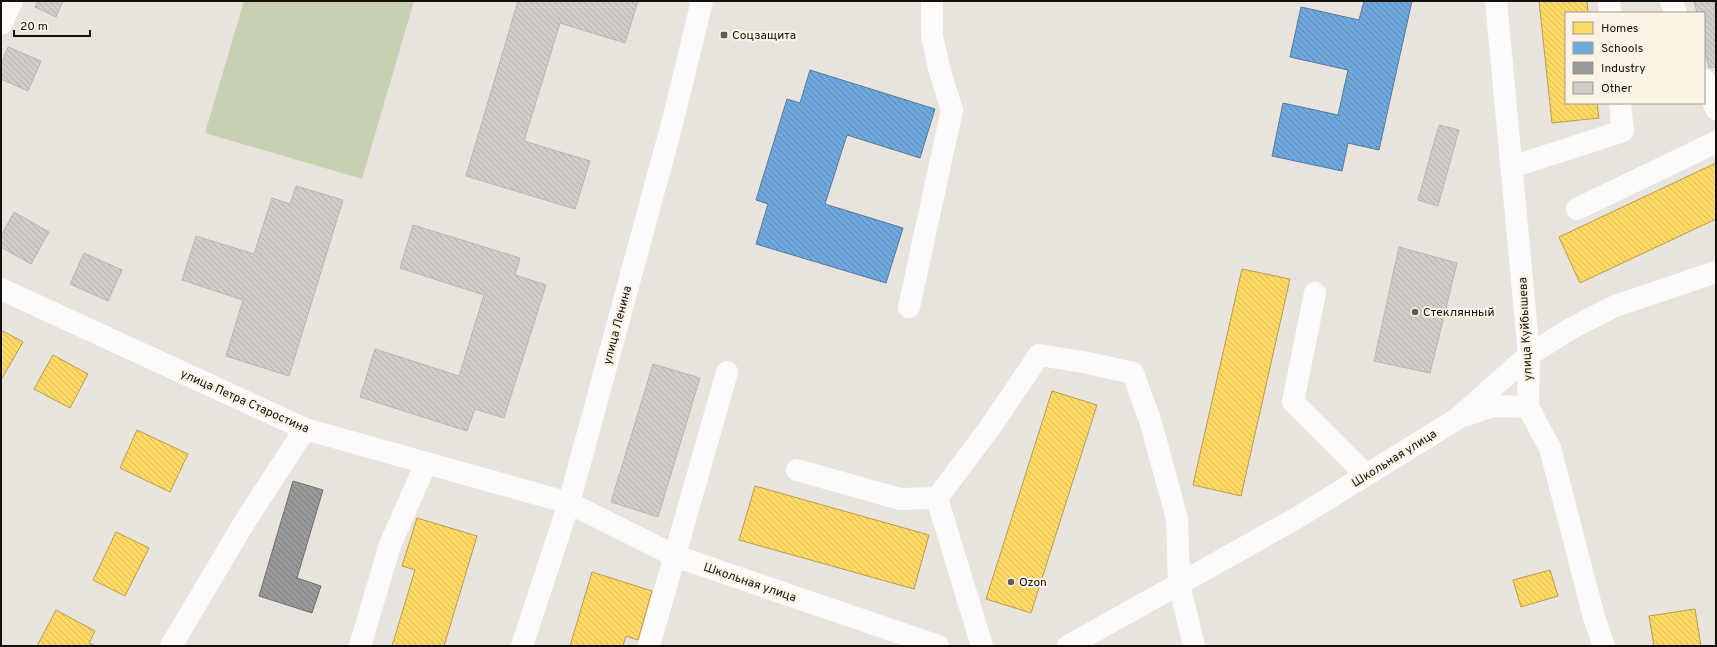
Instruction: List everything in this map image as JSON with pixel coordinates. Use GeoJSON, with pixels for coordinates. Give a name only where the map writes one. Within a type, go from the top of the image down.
{"type":"FeatureCollection","features":[{"type":"Feature","properties":{"kind":"street"},"geometry":{"type":"LineString","coordinates":[[1,24],[12,1]]}},
{"type":"Feature","properties":{"kind":"street","name":"улица Ленина"},"geometry":{"type":"LineString","coordinates":[[522,646],[569,503],[672,124],[702,1]]}},
{"type":"Feature","properties":{"kind":"street"},"geometry":{"type":"LineString","coordinates":[[909,307],[952,110],[940,72],[932,36],[932,1]]}},
{"type":"Feature","properties":{"kind":"street","name":"улица Куйбышева"},"geometry":{"type":"LineString","coordinates":[[1496,1],[1529,356],[1528,407],[1550,448],[1594,617],[1604,646]]}},
{"type":"Feature","properties":{"kind":"street"},"geometry":{"type":"LineString","coordinates":[[1609,1],[1610,12]]}},
{"type":"Feature","properties":{"kind":"street"},"geometry":{"type":"LineString","coordinates":[[1672,1],[1676,12]]}},
{"type":"Feature","properties":{"kind":"street"},"geometry":{"type":"LineString","coordinates":[[1705,82],[1716,109]]}},
{"type":"Feature","properties":{"kind":"street"},"geometry":{"type":"LineString","coordinates":[[1512,167],[1623,131],[1620,104]]}},
{"type":"Feature","properties":{"kind":"street"},"geometry":{"type":"LineString","coordinates":[[1577,209],[1716,142]]}},
{"type":"Feature","properties":{"kind":"street","name":"Школьная улица"},"geometry":{"type":"LineString","coordinates":[[1068,646],[1295,519],[1456,419],[1529,356],[1570,329],[1615,306],[1716,272]]}},
{"type":"Feature","properties":{"kind":"street","name":"улица Петра Старостина"},"geometry":{"type":"LineString","coordinates":[[1,289],[305,429],[569,503]]}},
{"type":"Feature","properties":{"kind":"street"},"geometry":{"type":"LineString","coordinates":[[1315,293],[1293,402],[1366,475]]}},
{"type":"Feature","properties":{"kind":"street"},"geometry":{"type":"LineString","coordinates":[[937,498],[991,426],[1040,355],[1083,362],[1133,373],[1151,423],[1177,519],[1179,584],[1194,646]]}},
{"type":"Feature","properties":{"kind":"street"},"geometry":{"type":"LineString","coordinates":[[649,646],[727,372]]}},
{"type":"Feature","properties":{"kind":"street"},"geometry":{"type":"LineString","coordinates":[[1456,419],[1492,406],[1528,407]]}},
{"type":"Feature","properties":{"kind":"street"},"geometry":{"type":"LineString","coordinates":[[171,646],[244,523],[305,429]]}},
{"type":"Feature","properties":{"kind":"street"},"geometry":{"type":"LineString","coordinates":[[360,646],[390,545],[426,463]]}},
{"type":"Feature","properties":{"kind":"street"},"geometry":{"type":"LineString","coordinates":[[797,470],[900,499],[937,498]]}},
{"type":"Feature","properties":{"kind":"street"},"geometry":{"type":"LineString","coordinates":[[937,498],[982,646]]}},
{"type":"Feature","properties":{"kind":"street","name":"Школьная улица"},"geometry":{"type":"LineString","coordinates":[[569,503],[675,556],[930,645]]}},
{"type":"Feature","properties":{"kind":"green space"},"geometry":{"type":"Polygon","coordinates":[[[244,1],[414,1],[362,179],[205,133],[244,1]]]}},
{"type":"Feature","properties":{"kind":"building: Homes"},"geometry":{"type":"Polygon","coordinates":[[[1539,1],[1587,1],[1588,12],[1565,12],[1565,104],[1597,104],[1599,118],[1552,123],[1539,1]]]}},
{"type":"Feature","properties":{"kind":"building: Homes"},"geometry":{"type":"Polygon","coordinates":[[[1716,163],[1716,219],[1580,283],[1559,237],[1716,163]]]}},
{"type":"Feature","properties":{"kind":"building: Homes"},"geometry":{"type":"Polygon","coordinates":[[[1242,269],[1290,279],[1241,496],[1193,485],[1242,269]]]}},
{"type":"Feature","properties":{"kind":"building: Homes"},"geometry":{"type":"Polygon","coordinates":[[[1,330],[23,342],[1,380],[1,330]]]}},
{"type":"Feature","properties":{"kind":"building: Homes"},"geometry":{"type":"Polygon","coordinates":[[[53,355],[88,374],[70,408],[34,389],[53,355]]]}},
{"type":"Feature","properties":{"kind":"building: Homes"},"geometry":{"type":"Polygon","coordinates":[[[1052,391],[1097,405],[1031,613],[986,599],[1052,391]]]}},
{"type":"Feature","properties":{"kind":"building: Homes"},"geometry":{"type":"Polygon","coordinates":[[[137,430],[188,454],[170,492],[120,468],[137,430]]]}},
{"type":"Feature","properties":{"kind":"building: Homes"},"geometry":{"type":"Polygon","coordinates":[[[755,486],[929,535],[914,589],[739,540],[755,486]]]}},
{"type":"Feature","properties":{"kind":"building: Homes"},"geometry":{"type":"Polygon","coordinates":[[[417,518],[477,536],[444,646],[392,646],[415,570],[402,566],[417,518]]]}},
{"type":"Feature","properties":{"kind":"building: Homes"},"geometry":{"type":"Polygon","coordinates":[[[116,532],[149,548],[125,596],[93,580],[116,532]]]}},
{"type":"Feature","properties":{"kind":"building: Homes"},"geometry":{"type":"Polygon","coordinates":[[[1550,570],[1558,596],[1521,607],[1513,580],[1550,570]]]}},
{"type":"Feature","properties":{"kind":"building: Homes"},"geometry":{"type":"Polygon","coordinates":[[[592,572],[652,591],[638,640],[626,636],[623,646],[570,646],[592,572]]]}},
{"type":"Feature","properties":{"kind":"building: Homes"},"geometry":{"type":"Polygon","coordinates":[[[1695,609],[1701,646],[1654,646],[1649,616],[1695,609]]]}},
{"type":"Feature","properties":{"kind":"building: Homes"},"geometry":{"type":"Polygon","coordinates":[[[56,610],[95,631],[89,643],[95,646],[37,646],[56,610]]]}},
{"type":"Feature","properties":{"kind":"building: Schools"},"geometry":{"type":"Polygon","coordinates":[[[1364,1],[1412,1],[1379,150],[1348,143],[1342,171],[1272,156],[1283,103],[1338,115],[1348,70],[1290,57],[1301,7],[1359,20],[1364,1]]]}},
{"type":"Feature","properties":{"kind":"building: Schools"},"geometry":{"type":"Polygon","coordinates":[[[810,70],[935,109],[920,158],[847,135],[825,204],[903,228],[886,283],[756,244],[768,204],[756,200],[787,99],[800,103],[810,70]]]}},
{"type":"Feature","properties":{"kind":"building: Industry"},"geometry":{"type":"Polygon","coordinates":[[[293,481],[323,490],[297,578],[321,586],[312,613],[259,596],[293,481]]]}},
{"type":"Feature","properties":{"kind":"building: Other"},"geometry":{"type":"Polygon","coordinates":[[[38,1],[63,1],[56,17],[35,7],[38,1]]]}},
{"type":"Feature","properties":{"kind":"building: Other"},"geometry":{"type":"Polygon","coordinates":[[[518,1],[638,1],[625,43],[560,23],[524,141],[590,161],[575,209],[466,176],[518,1]]]}},
{"type":"Feature","properties":{"kind":"building: Other"},"geometry":{"type":"Polygon","coordinates":[[[1694,1],[1715,1],[1716,67],[1709,68],[1705,50],[1705,12],[1697,12],[1694,1]]]}},
{"type":"Feature","properties":{"kind":"building: Other"},"geometry":{"type":"Polygon","coordinates":[[[8,47],[41,61],[28,91],[1,79],[1,64],[8,47]]]}},
{"type":"Feature","properties":{"kind":"building: Other"},"geometry":{"type":"Polygon","coordinates":[[[1439,125],[1459,130],[1438,206],[1418,200],[1439,125]]]}},
{"type":"Feature","properties":{"kind":"building: Other"},"geometry":{"type":"Polygon","coordinates":[[[296,186],[343,200],[289,376],[226,356],[243,300],[182,280],[196,236],[254,254],[272,198],[290,204],[296,186]]]}},
{"type":"Feature","properties":{"kind":"building: Other"},"geometry":{"type":"Polygon","coordinates":[[[14,212],[49,232],[31,264],[1,247],[1,236],[14,212]]]}},
{"type":"Feature","properties":{"kind":"building: Other"},"geometry":{"type":"Polygon","coordinates":[[[413,225],[520,258],[515,275],[546,285],[504,418],[475,409],[467,431],[360,397],[375,349],[459,376],[484,295],[400,268],[413,225]]]}},
{"type":"Feature","properties":{"kind":"building: Other","name":"Стеклянный"},"geometry":{"type":"Polygon","coordinates":[[[1399,247],[1457,263],[1430,373],[1374,361],[1399,247]]]}},
{"type":"Feature","properties":{"kind":"building: Other"},"geometry":{"type":"Polygon","coordinates":[[[84,253],[122,270],[108,301],[70,284],[84,253]]]}},
{"type":"Feature","properties":{"kind":"building: Other"},"geometry":{"type":"Polygon","coordinates":[[[653,364],[700,378],[658,517],[611,502],[653,364]]]}},
{"type":"Feature","properties":{"kind":"place","name":"Соцзащита"},"geometry":{"type":"Point","coordinates":[724,35]}},
{"type":"Feature","properties":{"kind":"place","name":"Стеклянный"},"geometry":{"type":"Point","coordinates":[1415,312]}},
{"type":"Feature","properties":{"kind":"place","name":"Ozon"},"geometry":{"type":"Point","coordinates":[1011,582]}}]}
